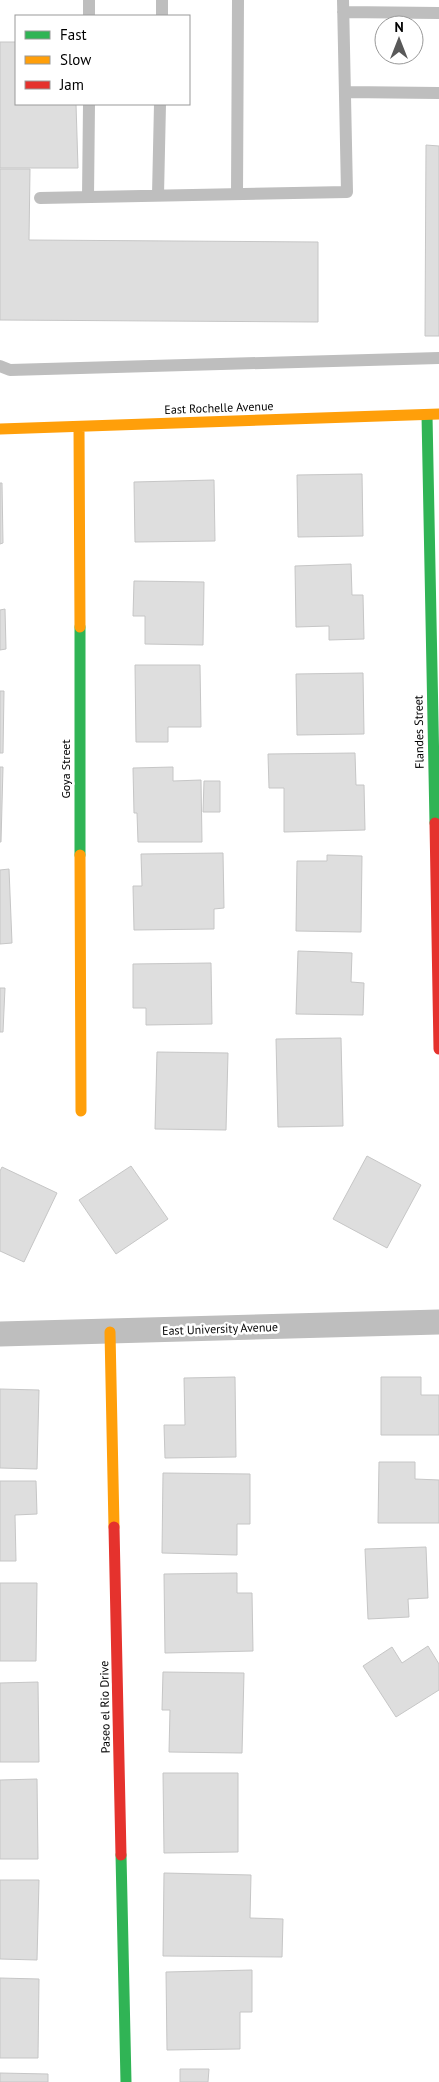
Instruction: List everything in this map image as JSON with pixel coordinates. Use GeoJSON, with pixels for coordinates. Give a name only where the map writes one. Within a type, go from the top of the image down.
{"type":"FeatureCollection","features":[{"type":"Feature","properties":{"kind":"street","name":"East Rochelle Avenue"},"geometry":{"type":"LineString","coordinates":[[0,429],[439,414]]}},
{"type":"Feature","properties":{"kind":"street","name":"Flandes Street"},"geometry":{"type":"LineString","coordinates":[[427,415],[439,1049]]}},
{"type":"Feature","properties":{"kind":"street","name":"Goya Street"},"geometry":{"type":"LineString","coordinates":[[79,427],[81,1111]]}},
{"type":"Feature","properties":{"kind":"street","name":"East University Avenue"},"geometry":{"type":"LineString","coordinates":[[0,1334],[439,1322]]}},
{"type":"Feature","properties":{"kind":"street","name":"Paseo el Rio Drive"},"geometry":{"type":"LineString","coordinates":[[110,1332],[126,2082]]}},
{"type":"Feature","properties":{"kind":"lane"},"geometry":{"type":"LineString","coordinates":[[89,0],[89,15]]}},
{"type":"Feature","properties":{"kind":"lane"},"geometry":{"type":"LineString","coordinates":[[162,0],[162,15]]}},
{"type":"Feature","properties":{"kind":"lane"},"geometry":{"type":"LineString","coordinates":[[237,194],[238,0]]}},
{"type":"Feature","properties":{"kind":"lane"},"geometry":{"type":"LineString","coordinates":[[40,198],[347,192],[343,6],[439,13]]}},
{"type":"Feature","properties":{"kind":"lane"},"geometry":{"type":"LineString","coordinates":[[345,92],[439,93]]}},
{"type":"Feature","properties":{"kind":"lane"},"geometry":{"type":"LineString","coordinates":[[88,105],[88,196]]}},
{"type":"Feature","properties":{"kind":"lane"},"geometry":{"type":"LineString","coordinates":[[158,195],[160,105]]}},
{"type":"Feature","properties":{"kind":"lane"},"geometry":{"type":"LineString","coordinates":[[0,366],[10,370],[439,358]]}},
{"type":"Feature","properties":{"kind":"building"},"geometry":{"type":"Polygon","coordinates":[[[0,42],[15,42],[15,105],[76,105],[78,168],[0,168],[0,42]]]}},
{"type":"Feature","properties":{"kind":"building"},"geometry":{"type":"Polygon","coordinates":[[[426,145],[439,146],[439,336],[425,336],[426,145]]]}},
{"type":"Feature","properties":{"kind":"building"},"geometry":{"type":"Polygon","coordinates":[[[0,169],[30,169],[29,240],[318,242],[318,322],[0,320],[0,169]]]}},
{"type":"Feature","properties":{"kind":"building"},"geometry":{"type":"Polygon","coordinates":[[[362,474],[363,536],[298,537],[297,475],[362,474]]]}},
{"type":"Feature","properties":{"kind":"building"},"geometry":{"type":"Polygon","coordinates":[[[214,480],[215,541],[135,542],[134,482],[214,480]]]}},
{"type":"Feature","properties":{"kind":"building"},"geometry":{"type":"Polygon","coordinates":[[[0,483],[2,483],[3,543],[0,544],[0,483]]]}},
{"type":"Feature","properties":{"kind":"building"},"geometry":{"type":"Polygon","coordinates":[[[351,564],[352,595],[363,595],[364,639],[329,640],[329,626],[296,627],[295,566],[351,564]]]}},
{"type":"Feature","properties":{"kind":"building"},"geometry":{"type":"Polygon","coordinates":[[[134,581],[204,582],[203,645],[145,644],[145,616],[133,616],[134,581]]]}},
{"type":"Feature","properties":{"kind":"building"},"geometry":{"type":"Polygon","coordinates":[[[5,609],[6,649],[0,650],[0,610],[5,609]]]}},
{"type":"Feature","properties":{"kind":"building"},"geometry":{"type":"Polygon","coordinates":[[[135,665],[200,665],[201,727],[168,727],[168,742],[136,742],[135,665]]]}},
{"type":"Feature","properties":{"kind":"building"},"geometry":{"type":"Polygon","coordinates":[[[363,673],[364,734],[297,735],[296,674],[363,673]]]}},
{"type":"Feature","properties":{"kind":"building"},"geometry":{"type":"Polygon","coordinates":[[[0,691],[4,691],[3,753],[0,753],[0,691]]]}},
{"type":"Feature","properties":{"kind":"building"},"geometry":{"type":"Polygon","coordinates":[[[355,753],[356,785],[364,785],[365,830],[284,832],[284,788],[269,788],[268,754],[355,753]]]}},
{"type":"Feature","properties":{"kind":"building"},"geometry":{"type":"Polygon","coordinates":[[[0,767],[3,767],[1,842],[0,842],[0,767]]]}},
{"type":"Feature","properties":{"kind":"building"},"geometry":{"type":"Polygon","coordinates":[[[173,767],[173,781],[201,780],[202,842],[138,842],[137,813],[134,813],[133,768],[173,767]]]}},
{"type":"Feature","properties":{"kind":"building"},"geometry":{"type":"Polygon","coordinates":[[[204,781],[220,781],[220,812],[203,812],[204,781]]]}},
{"type":"Feature","properties":{"kind":"building"},"geometry":{"type":"Polygon","coordinates":[[[223,853],[224,908],[214,909],[214,929],[134,930],[133,886],[142,886],[141,854],[223,853]]]}},
{"type":"Feature","properties":{"kind":"building"},"geometry":{"type":"Polygon","coordinates":[[[327,855],[362,856],[361,932],[296,931],[297,861],[327,861],[327,855]]]}},
{"type":"Feature","properties":{"kind":"building"},"geometry":{"type":"Polygon","coordinates":[[[9,869],[12,943],[0,944],[0,870],[9,869]]]}},
{"type":"Feature","properties":{"kind":"building"},"geometry":{"type":"Polygon","coordinates":[[[298,951],[352,953],[351,982],[364,983],[363,1015],[296,1014],[298,951]]]}},
{"type":"Feature","properties":{"kind":"building"},"geometry":{"type":"Polygon","coordinates":[[[211,963],[212,1024],[146,1025],[146,1008],[133,1008],[133,964],[211,963]]]}},
{"type":"Feature","properties":{"kind":"building"},"geometry":{"type":"Polygon","coordinates":[[[0,988],[5,988],[3,1032],[0,1032],[0,988]]]}},
{"type":"Feature","properties":{"kind":"building"},"geometry":{"type":"Polygon","coordinates":[[[341,1038],[343,1126],[278,1127],[276,1039],[341,1038]]]}},
{"type":"Feature","properties":{"kind":"building"},"geometry":{"type":"Polygon","coordinates":[[[157,1052],[228,1053],[226,1130],[155,1129],[157,1052]]]}},
{"type":"Feature","properties":{"kind":"building"},"geometry":{"type":"Polygon","coordinates":[[[367,1156],[421,1185],[387,1248],[333,1219],[367,1156]]]}},
{"type":"Feature","properties":{"kind":"building"},"geometry":{"type":"Polygon","coordinates":[[[131,1166],[168,1219],[116,1254],[79,1200],[131,1166]]]}},
{"type":"Feature","properties":{"kind":"building"},"geometry":{"type":"Polygon","coordinates":[[[2,1167],[57,1193],[24,1262],[0,1251],[0,1171],[2,1167]]]}},
{"type":"Feature","properties":{"kind":"building"},"geometry":{"type":"Polygon","coordinates":[[[235,1377],[236,1457],[165,1458],[164,1425],[185,1425],[184,1378],[235,1377]]]}},
{"type":"Feature","properties":{"kind":"building"},"geometry":{"type":"Polygon","coordinates":[[[381,1377],[421,1377],[421,1395],[439,1395],[439,1435],[381,1435],[381,1377]]]}},
{"type":"Feature","properties":{"kind":"building"},"geometry":{"type":"Polygon","coordinates":[[[0,1389],[39,1390],[37,1469],[0,1468],[0,1389]]]}},
{"type":"Feature","properties":{"kind":"building"},"geometry":{"type":"Polygon","coordinates":[[[379,1462],[415,1462],[415,1479],[439,1480],[439,1523],[378,1523],[379,1462]]]}},
{"type":"Feature","properties":{"kind":"building"},"geometry":{"type":"Polygon","coordinates":[[[163,1473],[250,1474],[250,1524],[237,1524],[237,1555],[162,1553],[163,1473]]]}},
{"type":"Feature","properties":{"kind":"building"},"geometry":{"type":"Polygon","coordinates":[[[0,1481],[36,1481],[37,1514],[15,1515],[16,1561],[0,1561],[0,1481]]]}},
{"type":"Feature","properties":{"kind":"building"},"geometry":{"type":"Polygon","coordinates":[[[426,1547],[428,1598],[408,1599],[409,1617],[368,1619],[365,1549],[426,1547]]]}},
{"type":"Feature","properties":{"kind":"building"},"geometry":{"type":"Polygon","coordinates":[[[237,1573],[237,1593],[252,1593],[253,1651],[165,1653],[164,1574],[237,1573]]]}},
{"type":"Feature","properties":{"kind":"building"},"geometry":{"type":"Polygon","coordinates":[[[0,1583],[37,1583],[36,1661],[0,1661],[0,1583]]]}},
{"type":"Feature","properties":{"kind":"building"},"geometry":{"type":"Polygon","coordinates":[[[428,1646],[439,1664],[439,1690],[396,1717],[363,1666],[392,1647],[402,1663],[428,1646]]]}},
{"type":"Feature","properties":{"kind":"building"},"geometry":{"type":"Polygon","coordinates":[[[163,1672],[244,1673],[242,1753],[169,1752],[170,1710],[162,1710],[163,1672]]]}},
{"type":"Feature","properties":{"kind":"building"},"geometry":{"type":"Polygon","coordinates":[[[38,1682],[39,1762],[0,1762],[0,1683],[38,1682]]]}},
{"type":"Feature","properties":{"kind":"building"},"geometry":{"type":"Polygon","coordinates":[[[163,1773],[238,1773],[238,1852],[164,1853],[163,1773]]]}},
{"type":"Feature","properties":{"kind":"building"},"geometry":{"type":"Polygon","coordinates":[[[37,1779],[38,1859],[0,1859],[0,1780],[37,1779]]]}},
{"type":"Feature","properties":{"kind":"building"},"geometry":{"type":"Polygon","coordinates":[[[164,1873],[251,1875],[250,1918],[283,1919],[282,1957],[163,1956],[164,1873]]]}},
{"type":"Feature","properties":{"kind":"building"},"geometry":{"type":"Polygon","coordinates":[[[0,1880],[39,1880],[37,1960],[0,1959],[0,1880]]]}},
{"type":"Feature","properties":{"kind":"building"},"geometry":{"type":"Polygon","coordinates":[[[252,1970],[252,2012],[240,2012],[240,2049],[167,2050],[166,1972],[252,1970]]]}},
{"type":"Feature","properties":{"kind":"building"},"geometry":{"type":"Polygon","coordinates":[[[0,1978],[39,1979],[38,2058],[0,2058],[0,1978]]]}},
{"type":"Feature","properties":{"kind":"building"},"geometry":{"type":"Polygon","coordinates":[[[180,2069],[209,2069],[208,2082],[180,2082],[180,2069]]]}},
{"type":"Feature","properties":{"kind":"building"},"geometry":{"type":"Polygon","coordinates":[[[0,2073],[48,2074],[48,2082],[0,2082],[0,2073]]]}},
{"type":"Feature","properties":{"kind":"traffic: fast"},"geometry":{"type":"LineString","coordinates":[[427,415],[435,823]]}},
{"type":"Feature","properties":{"kind":"traffic: fast"},"geometry":{"type":"LineString","coordinates":[[80,627],[80,855]]}},
{"type":"Feature","properties":{"kind":"traffic: fast"},"geometry":{"type":"LineString","coordinates":[[121,1855],[126,2082]]}},
{"type":"Feature","properties":{"kind":"traffic: slow"},"geometry":{"type":"LineString","coordinates":[[0,429],[439,414]]}},
{"type":"Feature","properties":{"kind":"traffic: slow"},"geometry":{"type":"LineString","coordinates":[[79,427],[80,627]]}},
{"type":"Feature","properties":{"kind":"traffic: slow"},"geometry":{"type":"LineString","coordinates":[[80,855],[81,1111]]}},
{"type":"Feature","properties":{"kind":"traffic: slow"},"geometry":{"type":"LineString","coordinates":[[110,1332],[114,1527]]}},
{"type":"Feature","properties":{"kind":"traffic: jam"},"geometry":{"type":"LineString","coordinates":[[435,823],[439,1049]]}},
{"type":"Feature","properties":{"kind":"traffic: jam"},"geometry":{"type":"LineString","coordinates":[[114,1527],[121,1855]]}}]}
